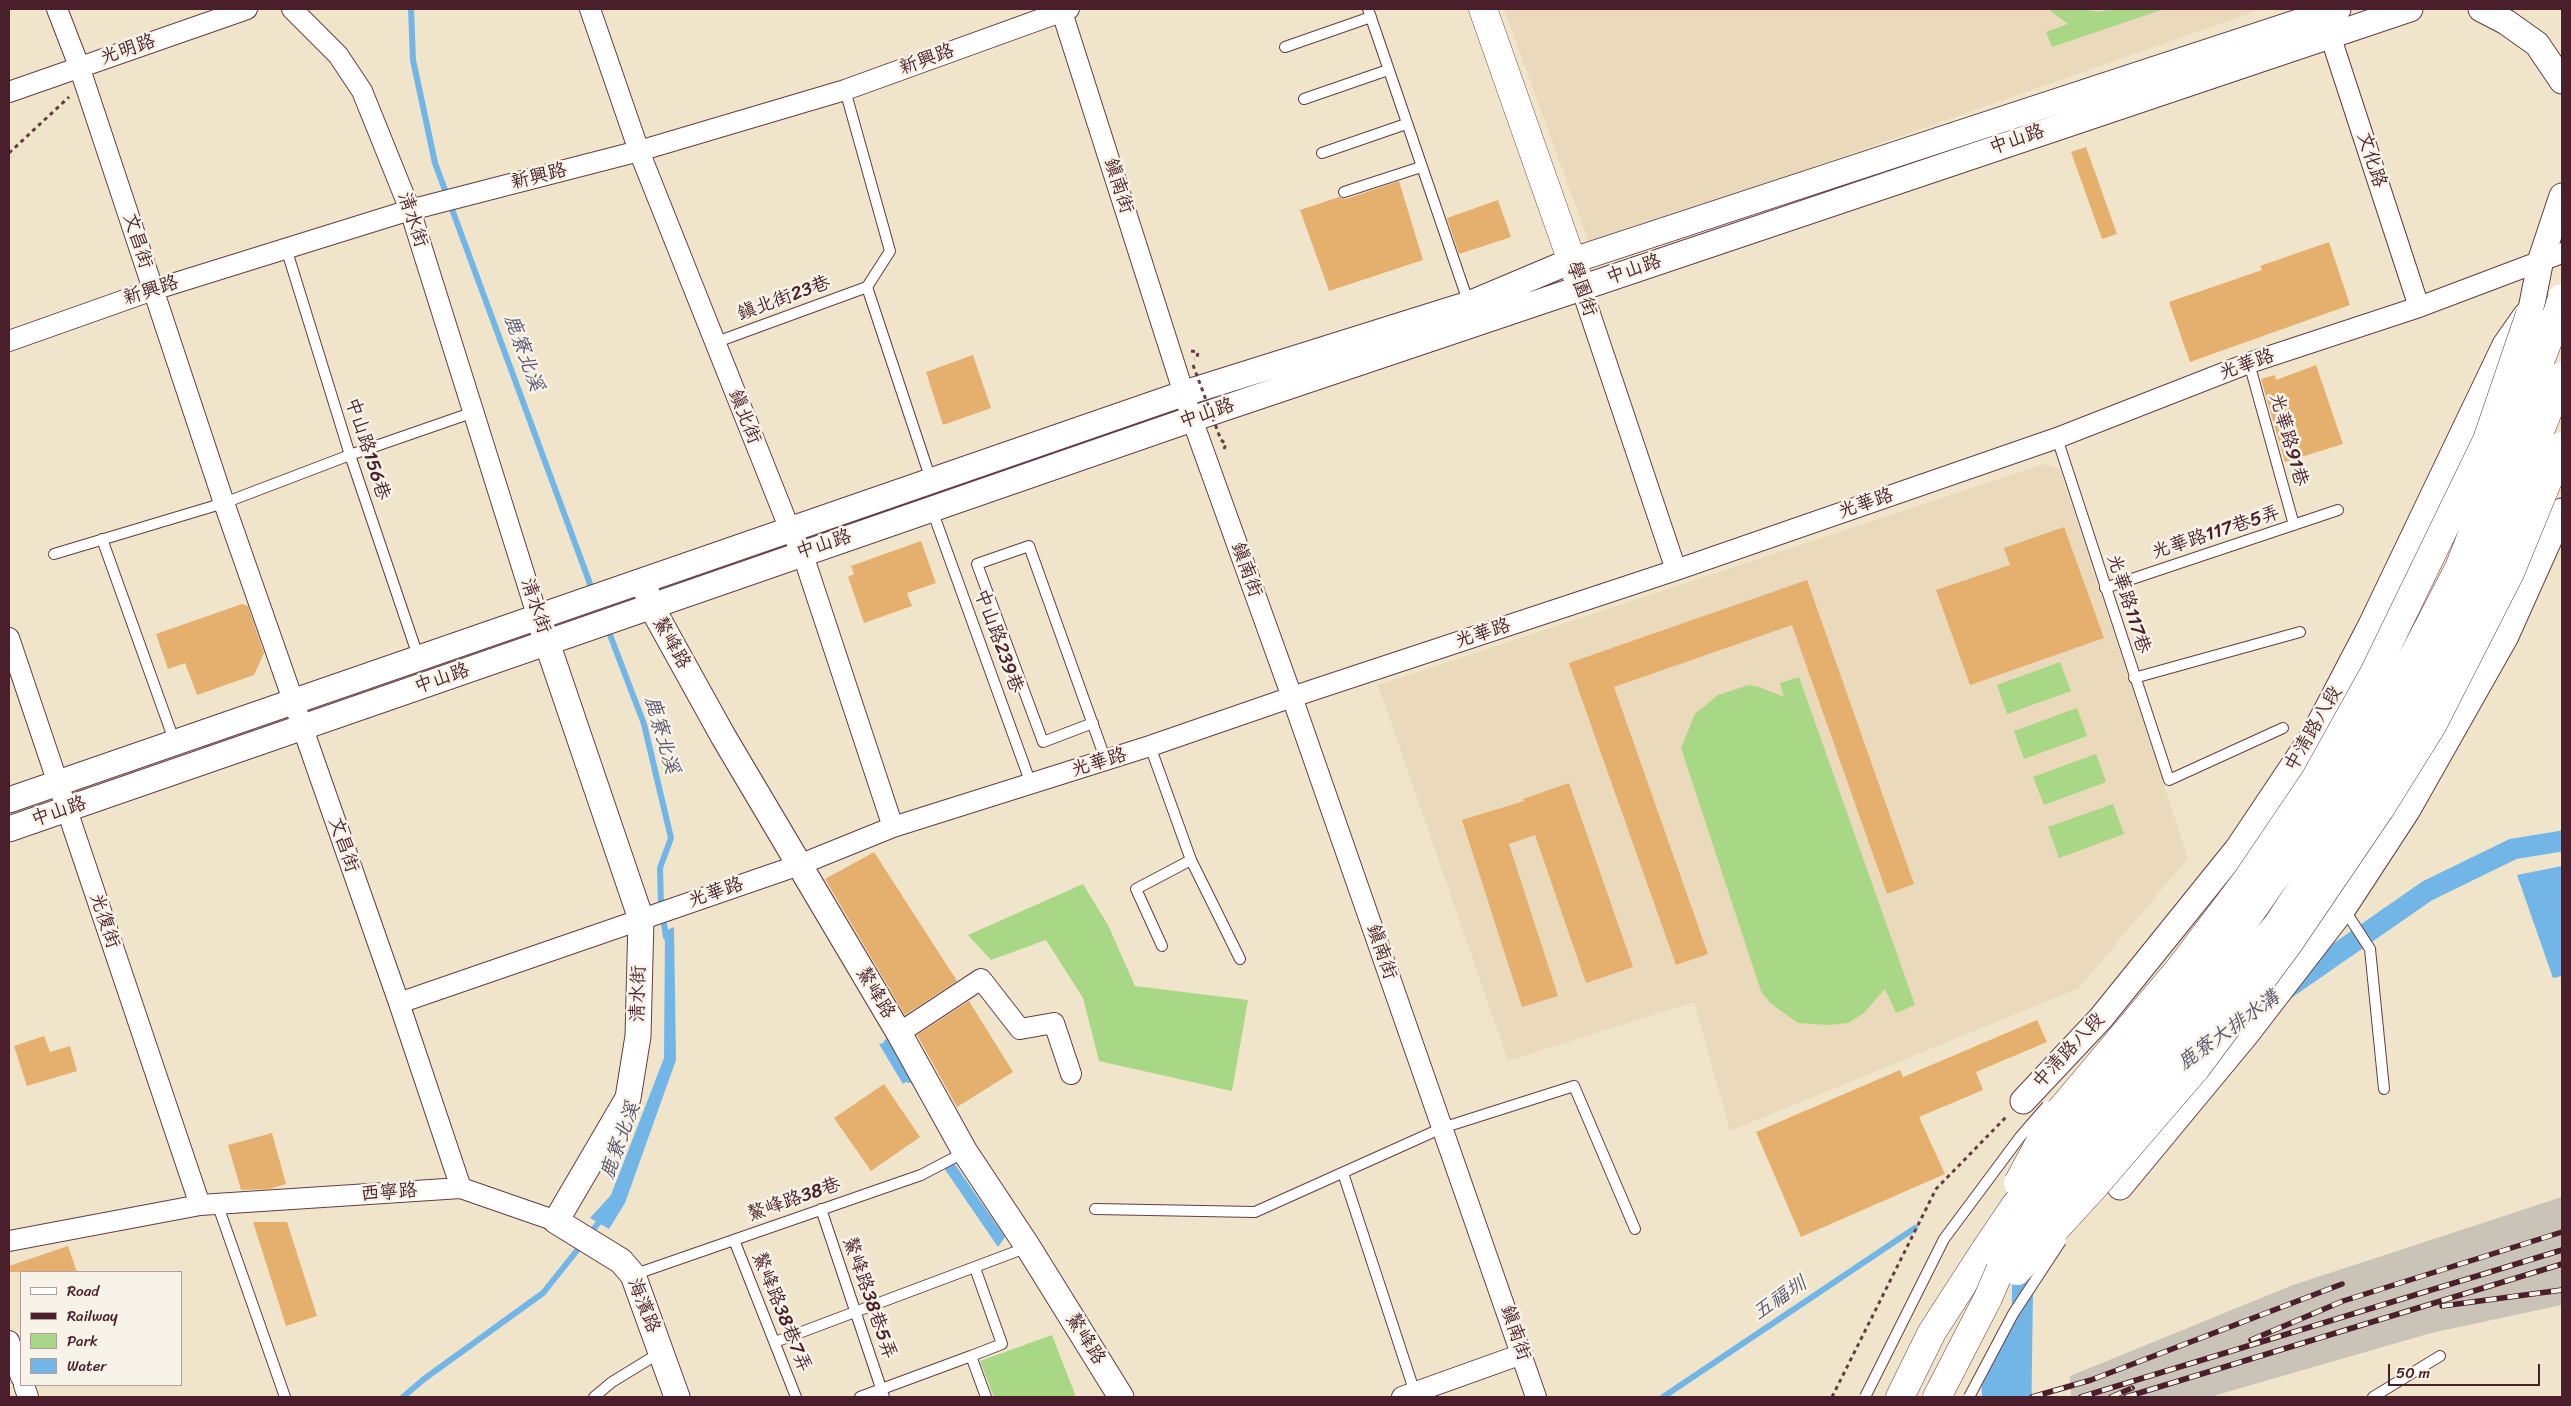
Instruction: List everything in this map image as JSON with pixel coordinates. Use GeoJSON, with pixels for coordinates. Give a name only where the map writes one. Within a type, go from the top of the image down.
{"type":"FeatureCollection","features":[{"type":"Feature","properties":{"kind":"main road","name":"學園街"},"geometry":{"type":"LineString","coordinates":[[1482,9],[1581,287]]}},
{"type":"Feature","properties":{"kind":"main road"},"geometry":{"type":"LineString","coordinates":[[1900,1397],[1932,1332],[2014,1207],[2235,935],[2335,791],[2398,684],[2459,568],[2550,336],[2562,298]]}},
{"type":"Feature","properties":{"kind":"main road"},"geometry":{"type":"LineString","coordinates":[[1984,1250],[2052,1120],[2180,968],[2246,882],[2315,779],[2374,673],[2487,440],[2528,318]]}},
{"type":"Feature","properties":{"kind":"main road"},"geometry":{"type":"LineString","coordinates":[[1937,1397],[1988,1298],[2000,1270],[2068,1177],[2142,1091],[2278,924],[2348,818],[2399,734],[2480,581],[2562,376]]}},
{"type":"Feature","properties":{"kind":"main road"},"geometry":{"type":"LineString","coordinates":[[1988,1298],[2030,1259],[2197,1067],[2289,943],[2370,825],[2433,724],[2467,658],[2510,573],[2562,446]]}},
{"type":"Feature","properties":{"kind":"street","name":"文昌街"},"geometry":{"type":"LineString","coordinates":[[57,9],[81,74],[224,503],[399,1004],[461,1188]]}},
{"type":"Feature","properties":{"kind":"street","name":"光明路"},"geometry":{"type":"LineString","coordinates":[[9,92],[81,74],[247,9]]}},
{"type":"Feature","properties":{"kind":"street","name":"清水街"},"geometry":{"type":"LineString","coordinates":[[292,9],[338,55],[362,92],[410,210],[538,618],[641,919],[638,1036],[628,1098],[556,1221]]}},
{"type":"Feature","properties":{"kind":"street","name":"鎮北街"},"geometry":{"type":"LineString","coordinates":[[590,9],[639,151],[714,344],[790,530],[802,552],[894,827]]}},
{"type":"Feature","properties":{"kind":"street","name":"新興路"},"geometry":{"type":"LineString","coordinates":[[9,341],[153,290],[410,210],[639,151],[845,90],[1064,9]]}},
{"type":"Feature","properties":{"kind":"street","name":"鎮南街"},"geometry":{"type":"LineString","coordinates":[[1064,9],[1192,419],[1292,697],[1536,1397]]}},
{"type":"Feature","properties":{"kind":"street","name":"中山路"},"geometry":{"type":"LineString","coordinates":[[9,800],[1185,393],[1469,304],[1572,261],[2332,16],[2410,9]]}},
{"type":"Feature","properties":{"kind":"street"},"geometry":{"type":"LineString","coordinates":[[2482,9],[2506,22],[2537,44],[2562,81]]}},
{"type":"Feature","properties":{"kind":"street","name":"中山路"},"geometry":{"type":"LineString","coordinates":[[9,830],[301,727],[548,643],[802,552],[932,510],[1192,419],[1581,287],[2332,16]]}},
{"type":"Feature","properties":{"kind":"street","name":"文化路"},"geometry":{"type":"LineString","coordinates":[[2332,16],[2419,307]]}},
{"type":"Feature","properties":{"kind":"street","name":"中清路八段"},"geometry":{"type":"LineString","coordinates":[[2023,1101],[2101,1018],[2238,848],[2313,736],[2370,625],[2505,345],[2528,318],[2552,256],[2562,196]]}},
{"type":"Feature","properties":{"kind":"street","name":"光華路"},"geometry":{"type":"LineString","coordinates":[[399,1004],[799,865],[894,827],[1106,761],[1292,697],[1676,570],[2057,438],[2249,363],[2419,307],[2552,256]]}},
{"type":"Feature","properties":{"kind":"street","name":"學園街"},"geometry":{"type":"LineString","coordinates":[[1581,287],[1676,570]]}},
{"type":"Feature","properties":{"kind":"street"},"geometry":{"type":"LineString","coordinates":[[2023,1101],[2120,1187],[2245,1036],[2343,909],[2407,811],[2506,636],[2562,511]]}},
{"type":"Feature","properties":{"kind":"street","name":"鰲峰路"},"geometry":{"type":"LineString","coordinates":[[643,580],[651,606],[723,736],[899,1034],[965,1152],[1028,1247],[1122,1397]]}},
{"type":"Feature","properties":{"kind":"street","name":"光復街"},"geometry":{"type":"LineString","coordinates":[[9,638],[67,810],[209,1204]]}},
{"type":"Feature","properties":{"kind":"street"},"geometry":{"type":"LineString","coordinates":[[899,1034],[981,979],[1020,1029],[1054,1023],[1071,1074]]}},
{"type":"Feature","properties":{"kind":"street","name":"西寧路"},"geometry":{"type":"LineString","coordinates":[[9,1241],[209,1204],[461,1188],[556,1221]]}},
{"type":"Feature","properties":{"kind":"street","name":"海濱路"},"geometry":{"type":"LineString","coordinates":[[556,1221],[621,1261],[633,1275],[677,1397]]}},
{"type":"Feature","properties":{"kind":"street"},"geometry":{"type":"LineString","coordinates":[[9,1341],[20,1374]]}},
{"type":"Feature","properties":{"kind":"street"},"geometry":{"type":"LineString","coordinates":[[1409,1395],[1522,1354]]}},
{"type":"Feature","properties":{"kind":"lane"},"geometry":{"type":"LineString","coordinates":[[1285,47],[1370,13],[1406,124],[1469,304]]}},
{"type":"Feature","properties":{"kind":"lane"},"geometry":{"type":"LineString","coordinates":[[1304,99],[1388,70]]}},
{"type":"Feature","properties":{"kind":"lane"},"geometry":{"type":"LineString","coordinates":[[845,90],[890,251],[867,287],[931,482]]}},
{"type":"Feature","properties":{"kind":"lane"},"geometry":{"type":"LineString","coordinates":[[1322,153],[1406,124]]}},
{"type":"Feature","properties":{"kind":"lane"},"geometry":{"type":"LineString","coordinates":[[1344,192],[1421,167]]}},
{"type":"Feature","properties":{"kind":"lane","name":"中山路156巷"},"geometry":{"type":"LineString","coordinates":[[286,248],[350,454],[418,659]]}},
{"type":"Feature","properties":{"kind":"lane","name":"鎮北街23巷"},"geometry":{"type":"LineString","coordinates":[[714,344],[867,287]]}},
{"type":"Feature","properties":{"kind":"lane"},"geometry":{"type":"LineString","coordinates":[[2352,691],[2480,432],[2507,356],[2528,318]]}},
{"type":"Feature","properties":{"kind":"lane","name":"光華路91巷"},"geometry":{"type":"LineString","coordinates":[[2249,363],[2294,525]]}},
{"type":"Feature","properties":{"kind":"lane"},"geometry":{"type":"LineString","coordinates":[[54,554],[224,503],[350,454],[474,412]]}},
{"type":"Feature","properties":{"kind":"lane","name":"光華路117巷"},"geometry":{"type":"LineString","coordinates":[[2057,438],[2134,678],[2169,780],[2283,728]]}},
{"type":"Feature","properties":{"kind":"lane"},"geometry":{"type":"LineString","coordinates":[[2081,1218],[2204,1069],[2352,866],[2388,811],[2439,726],[2518,575],[2562,471]]}},
{"type":"Feature","properties":{"kind":"lane","name":"中山路239巷"},"geometry":{"type":"LineString","coordinates":[[932,510],[1031,784]]}},
{"type":"Feature","properties":{"kind":"lane","name":"光華路117巷5弄"},"geometry":{"type":"LineString","coordinates":[[2105,588],[2338,510]]}},
{"type":"Feature","properties":{"kind":"lane"},"geometry":{"type":"LineString","coordinates":[[102,540],[175,744]]}},
{"type":"Feature","properties":{"kind":"lane"},"geometry":{"type":"LineString","coordinates":[[1092,723],[1043,742],[977,564],[1029,546],[1106,761]]}},
{"type":"Feature","properties":{"kind":"lane"},"geometry":{"type":"LineString","coordinates":[[2134,678],[2300,632]]}},
{"type":"Feature","properties":{"kind":"lane"},"geometry":{"type":"LineString","coordinates":[[1150,746],[1191,860],[1240,959]]}},
{"type":"Feature","properties":{"kind":"lane"},"geometry":{"type":"LineString","coordinates":[[1162,946],[1136,889],[1191,860]]}},
{"type":"Feature","properties":{"kind":"lane"},"geometry":{"type":"LineString","coordinates":[[2204,917],[2216,902]]}},
{"type":"Feature","properties":{"kind":"lane"},"geometry":{"type":"LineString","coordinates":[[2343,909],[2370,949],[2384,1089]]}},
{"type":"Feature","properties":{"kind":"lane"},"geometry":{"type":"LineString","coordinates":[[1095,1209],[1255,1212],[1442,1128],[1574,1086],[1635,1229]]}},
{"type":"Feature","properties":{"kind":"lane"},"geometry":{"type":"LineString","coordinates":[[1865,1397],[1944,1239],[2020,1137],[2056,1095]]}},
{"type":"Feature","properties":{"kind":"lane","name":"鰲峰路38巷"},"geometry":{"type":"LineString","coordinates":[[633,1275],[921,1175],[965,1152]]}},
{"type":"Feature","properties":{"kind":"lane"},"geometry":{"type":"LineString","coordinates":[[1343,1173],[1409,1395]]}},
{"type":"Feature","properties":{"kind":"lane"},"geometry":{"type":"LineString","coordinates":[[209,1204],[285,1397]]}},
{"type":"Feature","properties":{"kind":"lane","name":"鰲峰路38巷5弄"},"geometry":{"type":"LineString","coordinates":[[821,1209],[883,1393]]}},
{"type":"Feature","properties":{"kind":"lane"},"geometry":{"type":"LineString","coordinates":[[1969,1397],[2013,1314],[2068,1233]]}},
{"type":"Feature","properties":{"kind":"lane","name":"鰲峰路38巷7弄"},"geometry":{"type":"LineString","coordinates":[[734,1240],[796,1397]]}},
{"type":"Feature","properties":{"kind":"lane"},"geometry":{"type":"LineString","coordinates":[[774,1342],[856,1313],[1028,1247]]}},
{"type":"Feature","properties":{"kind":"lane"},"geometry":{"type":"LineString","coordinates":[[860,1397],[883,1393],[1002,1344],[975,1268]]}},
{"type":"Feature","properties":{"kind":"lane"},"geometry":{"type":"LineString","coordinates":[[594,1397],[612,1382],[661,1352]]}},
{"type":"Feature","properties":{"kind":"lane"},"geometry":{"type":"LineString","coordinates":[[971,1356],[986,1397]]}},
{"type":"Feature","properties":{"kind":"lane"},"geometry":{"type":"LineString","coordinates":[[2373,1397],[2440,1356]]}},
{"type":"Feature","properties":{"kind":"path"},"geometry":{"type":"LineString","coordinates":[[9,154],[81,74]]}},
{"type":"Feature","properties":{"kind":"path"},"geometry":{"type":"LineString","coordinates":[[1193,365],[1221,440]]}},
{"type":"Feature","properties":{"kind":"path"},"geometry":{"type":"LineString","coordinates":[[1832,1397],[1936,1189],[2023,1101]]}},
{"type":"Feature","properties":{"kind":"shaded area"},"geometry":{"type":"Polygon","coordinates":[[[1504,9],[2262,9],[1590,245],[1504,9]]]}},
{"type":"Feature","properties":{"kind":"shaded area"},"geometry":{"type":"Polygon","coordinates":[[[2045,464],[2060,470],[2188,858],[2079,988],[1730,1131],[1694,1002],[1508,1061],[1378,685],[2045,464]]]}},
{"type":"Feature","properties":{"kind":"shaded area"},"geometry":{"type":"Polygon","coordinates":[[[2562,1197],[2562,1305],[2431,1333],[2210,1397],[2071,1397],[2070,1376],[2293,1285],[2562,1197]]]}},
{"type":"Feature","properties":{"kind":"green space"},"geometry":{"type":"Polygon","coordinates":[[[2048,9],[2082,9],[2099,12],[2111,9],[2164,9],[2052,47],[2046,32],[2068,24],[2048,9]]]}},
{"type":"Feature","properties":{"kind":"green space"},"geometry":{"type":"Polygon","coordinates":[[[2060,662],[2071,691],[2007,714],[1997,685],[2060,662]]]}},
{"type":"Feature","properties":{"kind":"green space"},"geometry":{"type":"Polygon","coordinates":[[[1799,677],[1915,1005],[1896,1013],[1885,989],[1864,1013],[1848,1023],[1829,1025],[1798,1023],[1770,1003],[1761,991],[1681,748],[1695,714],[1718,695],[1749,685],[1784,697],[1780,683],[1799,677]]]}},
{"type":"Feature","properties":{"kind":"green space"},"geometry":{"type":"Polygon","coordinates":[[[2077,708],[2087,736],[2024,759],[2014,731],[2077,708]]]}},
{"type":"Feature","properties":{"kind":"green space"},"geometry":{"type":"Polygon","coordinates":[[[2096,754],[2106,782],[2044,805],[2033,777],[2096,754]]]}},
{"type":"Feature","properties":{"kind":"green space"},"geometry":{"type":"Polygon","coordinates":[[[2113,804],[2124,834],[2059,858],[2048,827],[2113,804]]]}},
{"type":"Feature","properties":{"kind":"green space"},"geometry":{"type":"Polygon","coordinates":[[[1083,884],[1108,925],[1135,986],[1248,1000],[1232,1091],[1099,1061],[1083,998],[1046,940],[991,960],[968,935],[1083,884]]]}},
{"type":"Feature","properties":{"kind":"green space"},"geometry":{"type":"Polygon","coordinates":[[[1052,1335],[1076,1397],[994,1397],[980,1361],[1052,1335]]]}},
{"type":"Feature","properties":{"kind":"water"},"geometry":{"type":"Polygon","coordinates":[[[2562,866],[2562,976],[2553,978],[2517,875],[2562,866]]]}},
{"type":"Feature","properties":{"kind":"water"},"geometry":{"type":"Polygon","coordinates":[[[674,927],[676,1060],[625,1203],[609,1229],[590,1218],[611,1195],[664,1058],[665,931],[674,927]]]}},
{"type":"Feature","properties":{"kind":"water"},"geometry":{"type":"Polygon","coordinates":[[[887,1042],[909,1080],[903,1084],[879,1044],[887,1042]]]}},
{"type":"Feature","properties":{"kind":"water"},"geometry":{"type":"Polygon","coordinates":[[[954,1163],[1005,1237],[998,1247],[944,1168],[954,1163]]]}},
{"type":"Feature","properties":{"kind":"water"},"geometry":{"type":"Polygon","coordinates":[[[2022,1313],[2032,1397],[1982,1397],[1981,1375],[2022,1313]]]}},
{"type":"Feature","properties":{"kind":"building"},"geometry":{"type":"Polygon","coordinates":[[[2086,147],[2117,234],[2102,239],[2071,152],[2086,147]]]}},
{"type":"Feature","properties":{"kind":"building"},"geometry":{"type":"Polygon","coordinates":[[[1399,181],[1423,260],[1329,291],[1300,210],[1339,197],[1346,199],[1399,181]]]}},
{"type":"Feature","properties":{"kind":"building"},"geometry":{"type":"Polygon","coordinates":[[[1498,200],[1511,237],[1459,254],[1447,218],[1498,200]]]}},
{"type":"Feature","properties":{"kind":"building"},"geometry":{"type":"Polygon","coordinates":[[[2329,242],[2350,305],[2190,362],[2169,302],[2262,270],[2260,266],[2329,242]]]}},
{"type":"Feature","properties":{"kind":"building"},"geometry":{"type":"Polygon","coordinates":[[[973,355],[991,408],[943,425],[926,372],[973,355]]]}},
{"type":"Feature","properties":{"kind":"building"},"geometry":{"type":"Polygon","coordinates":[[[2316,365],[2343,444],[2285,462],[2261,379],[2275,375],[2276,380],[2316,365]]]}},
{"type":"Feature","properties":{"kind":"building"},"geometry":{"type":"Polygon","coordinates":[[[2064,527],[2104,638],[1970,685],[1936,590],[2010,565],[2004,548],[2064,527]]]}},
{"type":"Feature","properties":{"kind":"building"},"geometry":{"type":"Polygon","coordinates":[[[921,541],[936,583],[907,593],[912,606],[864,623],[848,577],[854,574],[851,566],[921,541]]]}},
{"type":"Feature","properties":{"kind":"building"},"geometry":{"type":"Polygon","coordinates":[[[1807,580],[1914,884],[1887,894],[1792,625],[1614,687],[1708,954],[1676,965],[1569,663],[1807,580]]]}},
{"type":"Feature","properties":{"kind":"building"},"geometry":{"type":"Polygon","coordinates":[[[242,604],[248,606],[264,653],[254,675],[197,695],[185,663],[168,669],[156,634],[242,604]]]}},
{"type":"Feature","properties":{"kind":"building"},"geometry":{"type":"Polygon","coordinates":[[[1569,783],[1633,967],[1586,983],[1535,835],[1509,844],[1558,996],[1522,1007],[1462,820],[1524,801],[1523,799],[1569,783]]]}},
{"type":"Feature","properties":{"kind":"building"},"geometry":{"type":"Polygon","coordinates":[[[874,852],[957,981],[905,1015],[825,879],[874,852]]]}},
{"type":"Feature","properties":{"kind":"building"},"geometry":{"type":"Polygon","coordinates":[[[969,1001],[1013,1072],[957,1107],[917,1035],[969,1001]]]}},
{"type":"Feature","properties":{"kind":"building"},"geometry":{"type":"Polygon","coordinates":[[[2037,1020],[2047,1042],[1976,1072],[1983,1090],[1919,1117],[1945,1174],[1801,1237],[1756,1132],[1900,1070],[1903,1077],[2037,1020]]]}},
{"type":"Feature","properties":{"kind":"building"},"geometry":{"type":"Polygon","coordinates":[[[44,1036],[50,1052],[70,1046],[77,1071],[27,1086],[14,1046],[44,1036]]]}},
{"type":"Feature","properties":{"kind":"building"},"geometry":{"type":"Polygon","coordinates":[[[884,1084],[920,1137],[871,1171],[834,1118],[884,1084]]]}},
{"type":"Feature","properties":{"kind":"building"},"geometry":{"type":"Polygon","coordinates":[[[272,1133],[286,1184],[269,1189],[241,1190],[228,1145],[272,1133]]]}},
{"type":"Feature","properties":{"kind":"building"},"geometry":{"type":"Polygon","coordinates":[[[253,1222],[287,1222],[317,1316],[286,1326],[253,1222]]]}},
{"type":"Feature","properties":{"kind":"building"},"geometry":{"type":"Polygon","coordinates":[[[68,1246],[77,1271],[9,1272],[9,1266],[68,1246]]]}},
{"type":"Feature","properties":{"kind":"waterway","name":"鹿寮北溪"},"geometry":{"type":"LineString","coordinates":[[411,9],[413,60],[435,163],[593,592]]}},
{"type":"Feature","properties":{"kind":"waterway","name":"鹿寮北溪"},"geometry":{"type":"LineString","coordinates":[[607,627],[644,724],[671,838],[660,868],[661,905],[666,937]]}},
{"type":"Feature","properties":{"kind":"waterway","name":"鹿寮大排水溝"},"geometry":{"type":"LineString","coordinates":[[2286,989],[2427,891],[2513,849],[2562,841]]}},
{"type":"Feature","properties":{"kind":"waterway"},"geometry":{"type":"LineString","coordinates":[[887,1042],[909,1080]]}},
{"type":"Feature","properties":{"kind":"waterway","name":"鹿寮北溪"},"geometry":{"type":"LineString","coordinates":[[589,1235],[603,1217]]}},
{"type":"Feature","properties":{"kind":"waterway","name":"五福圳"},"geometry":{"type":"LineString","coordinates":[[1663,1397],[1915,1228]]}},
{"type":"Feature","properties":{"kind":"waterway","name":"鹿寮北溪"},"geometry":{"type":"LineString","coordinates":[[403,1397],[424,1379],[543,1293],[583,1243]]}},
{"type":"Feature","properties":{"kind":"waterway","name":"鹿寮大排水溝"},"geometry":{"type":"LineString","coordinates":[[2021,1397],[2023,1256]]}},
{"type":"Feature","properties":{"kind":"railway"},"geometry":{"type":"LineString","coordinates":[[2251,1340],[2343,1301],[2562,1232]]}},
{"type":"Feature","properties":{"kind":"railway"},"geometry":{"type":"LineString","coordinates":[[2081,1397],[2562,1250]]}},
{"type":"Feature","properties":{"kind":"railway"},"geometry":{"type":"LineString","coordinates":[[2126,1397],[2562,1264]]}},
{"type":"Feature","properties":{"kind":"railway"},"geometry":{"type":"LineString","coordinates":[[2032,1397],[2091,1380],[2342,1284]]}},
{"type":"Feature","properties":{"kind":"railway"},"geometry":{"type":"LineString","coordinates":[[2442,1306],[2562,1290]]}},
{"type":"Feature","properties":{"kind":"railway"},"geometry":{"type":"LineString","coordinates":[[2111,1397],[2132,1388]]}}]}
